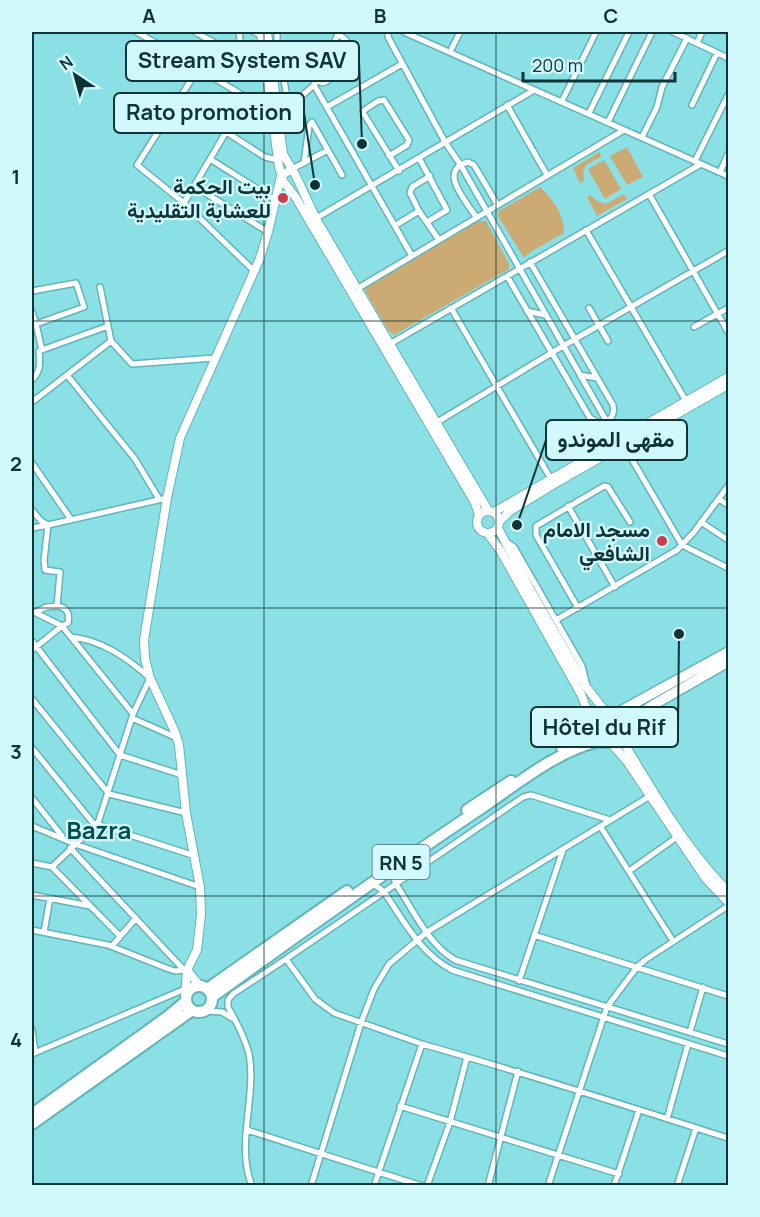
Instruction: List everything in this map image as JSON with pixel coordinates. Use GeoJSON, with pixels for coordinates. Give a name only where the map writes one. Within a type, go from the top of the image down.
{"type":"FeatureCollection","features":[{"type":"Feature","properties":{"kind":"highway"},"geometry":{"type":"LineString","coordinates":[[610,713],[612,736],[592,735],[590,724],[596,714],[610,713]]}},
{"type":"Feature","properties":{"kind":"highway","name":"RN 5"},"geometry":{"type":"LineString","coordinates":[[207,993],[364,878],[571,743],[590,724]]}},
{"type":"Feature","properties":{"kind":"highway","name":"RN 5"},"geometry":{"type":"LineString","coordinates":[[32,1124],[187,1000],[190,989],[207,993],[558,758],[612,736]]}},
{"type":"Feature","properties":{"kind":"highway","name":"RN 5"},"geometry":{"type":"LineString","coordinates":[[206,1011],[207,993]]}},
{"type":"Feature","properties":{"kind":"highway"},"geometry":{"type":"LineString","coordinates":[[187,1000],[198,1013],[206,1011]]}},
{"type":"Feature","properties":{"kind":"highway","name":"RN 5"},"geometry":{"type":"LineString","coordinates":[[32,1114],[187,1000]]}},
{"type":"Feature","properties":{"kind":"main road"},"geometry":{"type":"LineString","coordinates":[[610,713],[729,652]]}},
{"type":"Feature","properties":{"kind":"main road","name":"RN 5"},"geometry":{"type":"LineString","coordinates":[[612,736],[653,705],[728,663]]}},
{"type":"Feature","properties":{"kind":"street"},"geometry":{"type":"LineString","coordinates":[[136,32],[274,115]]}},
{"type":"Feature","properties":{"kind":"street"},"geometry":{"type":"LineString","coordinates":[[195,32],[242,58]]}},
{"type":"Feature","properties":{"kind":"street"},"geometry":{"type":"LineString","coordinates":[[238,32],[244,73],[265,71]]}},
{"type":"Feature","properties":{"kind":"street"},"geometry":{"type":"LineString","coordinates":[[254,32],[277,42]]}},
{"type":"Feature","properties":{"kind":"street"},"geometry":{"type":"LineString","coordinates":[[278,32],[277,42],[289,108]]}},
{"type":"Feature","properties":{"kind":"street"},"geometry":{"type":"LineString","coordinates":[[388,32],[388,38],[402,64],[485,211],[607,422],[682,545],[729,568]]}},
{"type":"Feature","properties":{"kind":"street"},"geometry":{"type":"LineString","coordinates":[[404,32],[729,176]]}},
{"type":"Feature","properties":{"kind":"street"},"geometry":{"type":"LineString","coordinates":[[424,40],[427,32]]}},
{"type":"Feature","properties":{"kind":"street"},"geometry":{"type":"LineString","coordinates":[[450,51],[460,32]]}},
{"type":"Feature","properties":{"kind":"street"},"geometry":{"type":"LineString","coordinates":[[562,101],[596,32]]}},
{"type":"Feature","properties":{"kind":"street"},"geometry":{"type":"LineString","coordinates":[[590,114],[629,32]]}},
{"type":"Feature","properties":{"kind":"street"},"geometry":{"type":"LineString","coordinates":[[608,122],[652,32]]}},
{"type":"Feature","properties":{"kind":"street"},"geometry":{"type":"LineString","coordinates":[[673,32],[729,58]]}},
{"type":"Feature","properties":{"kind":"street"},"geometry":{"type":"LineString","coordinates":[[697,43],[702,32]]}},
{"type":"Feature","properties":{"kind":"street"},"geometry":{"type":"LineString","coordinates":[[274,115],[289,108],[316,83],[339,33],[346,40],[346,47],[329,80],[316,83]]}},
{"type":"Feature","properties":{"kind":"street"},"geometry":{"type":"LineString","coordinates":[[264,37],[265,71],[274,115]]}},
{"type":"Feature","properties":{"kind":"street"},"geometry":{"type":"LineString","coordinates":[[32,1030],[33,1053],[187,1000],[185,970],[197,950],[201,915],[200,887],[186,813],[177,738],[150,678],[145,659],[144,640],[163,498],[180,438],[254,271],[268,232],[281,176],[264,37]]}},
{"type":"Feature","properties":{"kind":"street"},"geometry":{"type":"LineString","coordinates":[[642,137],[657,107],[662,87],[687,38]]}},
{"type":"Feature","properties":{"kind":"street"},"geometry":{"type":"LineString","coordinates":[[692,105],[717,53]]}},
{"type":"Feature","properties":{"kind":"street"},"geometry":{"type":"LineString","coordinates":[[327,107],[402,64]]}},
{"type":"Feature","properties":{"kind":"street"},"geometry":{"type":"LineString","coordinates":[[198,69],[137,165],[184,202],[254,271]]}},
{"type":"Feature","properties":{"kind":"street"},"geometry":{"type":"LineString","coordinates":[[316,83],[327,107],[412,256]]}},
{"type":"Feature","properties":{"kind":"street"},"geometry":{"type":"LineString","coordinates":[[313,220],[534,90]]}},
{"type":"Feature","properties":{"kind":"street"},"geometry":{"type":"LineString","coordinates":[[386,346],[649,194],[698,162],[729,95]]}},
{"type":"Feature","properties":{"kind":"street"},"geometry":{"type":"LineString","coordinates":[[389,156],[407,145],[409,140],[384,99],[363,111],[389,156],[399,171]]}},
{"type":"Feature","properties":{"kind":"street"},"geometry":{"type":"LineString","coordinates":[[177,101],[265,157],[279,154]]}},
{"type":"Feature","properties":{"kind":"street"},"geometry":{"type":"LineString","coordinates":[[507,105],[547,175]]}},
{"type":"Feature","properties":{"kind":"street"},"geometry":{"type":"LineString","coordinates":[[304,163],[311,123],[314,124],[342,175]]}},
{"type":"Feature","properties":{"kind":"street"},"geometry":{"type":"LineString","coordinates":[[354,291],[624,129]]}},
{"type":"Feature","properties":{"kind":"street"},"geometry":{"type":"LineString","coordinates":[[184,202],[226,132]]}},
{"type":"Feature","properties":{"kind":"street"},"geometry":{"type":"LineString","coordinates":[[281,176],[328,150]]}},
{"type":"Feature","properties":{"kind":"street"},"geometry":{"type":"LineString","coordinates":[[279,154],[298,180],[313,220]]}},
{"type":"Feature","properties":{"kind":"street"},"geometry":{"type":"LineString","coordinates":[[720,172],[729,154]]}},
{"type":"Feature","properties":{"kind":"street"},"geometry":{"type":"LineString","coordinates":[[419,158],[447,210],[427,222]]}},
{"type":"Feature","properties":{"kind":"street"},"geometry":{"type":"LineString","coordinates":[[210,159],[275,200]]}},
{"type":"Feature","properties":{"kind":"street"},"geometry":{"type":"LineString","coordinates":[[476,217],[453,180],[454,171],[460,164],[468,162],[474,165],[497,204]]}},
{"type":"Feature","properties":{"kind":"street"},"geometry":{"type":"LineString","coordinates":[[281,176],[313,220],[432,425],[487,512],[498,516],[502,539],[587,688],[610,713]]}},
{"type":"Feature","properties":{"kind":"street"},"geometry":{"type":"LineString","coordinates":[[430,176],[410,190],[419,211],[439,240]]}},
{"type":"Feature","properties":{"kind":"street"},"geometry":{"type":"LineString","coordinates":[[286,185],[298,180]]}},
{"type":"Feature","properties":{"kind":"street"},"geometry":{"type":"LineString","coordinates":[[194,186],[268,232]]}},
{"type":"Feature","properties":{"kind":"street"},"geometry":{"type":"LineString","coordinates":[[649,194],[729,332]]}},
{"type":"Feature","properties":{"kind":"street"},"geometry":{"type":"LineString","coordinates":[[396,225],[419,211]]}},
{"type":"Feature","properties":{"kind":"street"},"geometry":{"type":"LineString","coordinates":[[586,230],[686,401]]}},
{"type":"Feature","properties":{"kind":"street"},"geometry":{"type":"LineString","coordinates":[[432,425],[563,346],[729,251]]}},
{"type":"Feature","properties":{"kind":"street"},"geometry":{"type":"LineString","coordinates":[[507,276],[590,418],[601,424],[607,422],[613,414],[613,405],[530,262]]}},
{"type":"Feature","properties":{"kind":"street"},"geometry":{"type":"LineString","coordinates":[[32,291],[76,283],[84,307],[36,324]]}},
{"type":"Feature","properties":{"kind":"street"},"geometry":{"type":"LineString","coordinates":[[100,287],[111,341],[132,364],[214,358]]}},
{"type":"Feature","properties":{"kind":"street"},"geometry":{"type":"LineString","coordinates":[[451,308],[551,479]]}},
{"type":"Feature","properties":{"kind":"street"},"geometry":{"type":"LineString","coordinates":[[589,308],[608,341]]}},
{"type":"Feature","properties":{"kind":"street"},"geometry":{"type":"LineString","coordinates":[[694,327],[729,308]]}},
{"type":"Feature","properties":{"kind":"street"},"geometry":{"type":"LineString","coordinates":[[528,311],[545,315]]}},
{"type":"Feature","properties":{"kind":"street"},"geometry":{"type":"LineString","coordinates":[[32,312],[42,350]]}},
{"type":"Feature","properties":{"kind":"street"},"geometry":{"type":"LineString","coordinates":[[32,380],[38,374],[39,351],[108,326]]}},
{"type":"Feature","properties":{"kind":"street"},"geometry":{"type":"LineString","coordinates":[[32,340],[40,338]]}},
{"type":"Feature","properties":{"kind":"street"},"geometry":{"type":"LineString","coordinates":[[32,402],[111,341]]}},
{"type":"Feature","properties":{"kind":"street"},"geometry":{"type":"LineString","coordinates":[[67,375],[135,459],[163,498]]}},
{"type":"Feature","properties":{"kind":"street"},"geometry":{"type":"LineString","coordinates":[[580,375],[597,378]]}},
{"type":"Feature","properties":{"kind":"street"},"geometry":{"type":"LineString","coordinates":[[488,534],[512,509],[686,401],[729,377]]}},
{"type":"Feature","properties":{"kind":"street"},"geometry":{"type":"LineString","coordinates":[[590,724],[582,696],[500,550],[488,534],[477,526],[477,519],[729,385]]}},
{"type":"Feature","properties":{"kind":"street"},"geometry":{"type":"LineString","coordinates":[[32,466],[70,518]]}},
{"type":"Feature","properties":{"kind":"street"},"geometry":{"type":"LineString","coordinates":[[578,608],[536,535],[536,526],[601,486],[608,487],[630,522]]}},
{"type":"Feature","properties":{"kind":"street"},"geometry":{"type":"LineString","coordinates":[[556,621],[671,554],[682,545],[729,486]]}},
{"type":"Feature","properties":{"kind":"street"},"geometry":{"type":"LineString","coordinates":[[32,528],[163,498]]}},
{"type":"Feature","properties":{"kind":"street"},"geometry":{"type":"LineString","coordinates":[[719,499],[729,505]]}},
{"type":"Feature","properties":{"kind":"street"},"geometry":{"type":"LineString","coordinates":[[568,506],[615,587]]}},
{"type":"Feature","properties":{"kind":"street"},"geometry":{"type":"LineString","coordinates":[[32,510],[41,521],[48,525]]}},
{"type":"Feature","properties":{"kind":"street"},"geometry":{"type":"LineString","coordinates":[[701,522],[729,540]]}},
{"type":"Feature","properties":{"kind":"street"},"geometry":{"type":"LineString","coordinates":[[48,525],[45,570],[60,572],[57,606]]}},
{"type":"Feature","properties":{"kind":"street"},"geometry":{"type":"LineString","coordinates":[[502,539],[514,547],[582,666],[587,688]]}},
{"type":"Feature","properties":{"kind":"street"},"geometry":{"type":"LineString","coordinates":[[34,611],[46,607],[63,607],[67,610],[68,623],[34,648]]}},
{"type":"Feature","properties":{"kind":"street"},"geometry":{"type":"LineString","coordinates":[[34,611],[62,626],[132,716],[177,738]]}},
{"type":"Feature","properties":{"kind":"street"},"geometry":{"type":"LineString","coordinates":[[71,637],[88,638],[100,644],[132,662],[150,678]]}},
{"type":"Feature","properties":{"kind":"street"},"geometry":{"type":"LineString","coordinates":[[32,641],[34,648],[120,755],[182,775]]}},
{"type":"Feature","properties":{"kind":"street"},"geometry":{"type":"LineString","coordinates":[[52,867],[98,823],[132,716],[150,678]]}},
{"type":"Feature","properties":{"kind":"street"},"geometry":{"type":"LineString","coordinates":[[32,699],[109,794],[186,813]]}},
{"type":"Feature","properties":{"kind":"street"},"geometry":{"type":"LineString","coordinates":[[548,1185],[603,1017],[608,1008],[637,967],[729,904],[706,879],[612,736]]}},
{"type":"Feature","properties":{"kind":"street"},"geometry":{"type":"LineString","coordinates":[[612,736],[716,879],[729,891]]}},
{"type":"Feature","properties":{"kind":"street"},"geometry":{"type":"LineString","coordinates":[[32,748],[93,823],[195,856]]}},
{"type":"Feature","properties":{"kind":"street"},"geometry":{"type":"LineString","coordinates":[[252,1185],[245,1159],[249,1053],[228,1007],[228,1000],[232,994],[523,796],[531,795],[610,820]]}},
{"type":"Feature","properties":{"kind":"street"},"geometry":{"type":"LineString","coordinates":[[311,1185],[360,1023],[374,989],[389,964],[416,939],[650,795]]}},
{"type":"Feature","properties":{"kind":"street"},"geometry":{"type":"LineString","coordinates":[[32,798],[63,837],[207,993],[228,1000]]}},
{"type":"Feature","properties":{"kind":"street"},"geometry":{"type":"LineString","coordinates":[[32,826],[63,837]]}},
{"type":"Feature","properties":{"kind":"street"},"geometry":{"type":"LineString","coordinates":[[600,826],[673,941]]}},
{"type":"Feature","properties":{"kind":"street"},"geometry":{"type":"LineString","coordinates":[[629,871],[677,837]]}},
{"type":"Feature","properties":{"kind":"street"},"geometry":{"type":"LineString","coordinates":[[72,846],[200,887]]}},
{"type":"Feature","properties":{"kind":"street"},"geometry":{"type":"LineString","coordinates":[[519,981],[563,850]]}},
{"type":"Feature","properties":{"kind":"street"},"geometry":{"type":"LineString","coordinates":[[32,863],[52,867],[119,935]]}},
{"type":"Feature","properties":{"kind":"street"},"geometry":{"type":"LineString","coordinates":[[394,867],[393,876],[396,884],[427,932],[439,948],[455,960],[729,1044]]}},
{"type":"Feature","properties":{"kind":"street"},"geometry":{"type":"LineString","coordinates":[[368,884],[384,892],[416,939],[438,962],[459,973],[729,1056]]}},
{"type":"Feature","properties":{"kind":"street"},"geometry":{"type":"LineString","coordinates":[[32,895],[91,906]]}},
{"type":"Feature","properties":{"kind":"street"},"geometry":{"type":"LineString","coordinates":[[44,932],[50,898]]}},
{"type":"Feature","properties":{"kind":"street"},"geometry":{"type":"LineString","coordinates":[[112,946],[119,935],[136,918]]}},
{"type":"Feature","properties":{"kind":"street"},"geometry":{"type":"LineString","coordinates":[[32,930],[112,946],[175,971],[185,970]]}},
{"type":"Feature","properties":{"kind":"street"},"geometry":{"type":"LineString","coordinates":[[534,935],[729,996]]}},
{"type":"Feature","properties":{"kind":"street"},"geometry":{"type":"LineString","coordinates":[[286,959],[315,999],[334,1013],[422,1044],[518,1071],[578,1092],[729,1138]]}},
{"type":"Feature","properties":{"kind":"street"},"geometry":{"type":"LineString","coordinates":[[690,1032],[703,987]]}},
{"type":"Feature","properties":{"kind":"street"},"geometry":{"type":"LineString","coordinates":[[206,1011],[222,1011],[230,1015],[237,1025]]}},
{"type":"Feature","properties":{"kind":"street"},"geometry":{"type":"LineString","coordinates":[[374,1185],[422,1044]]}},
{"type":"Feature","properties":{"kind":"street"},"geometry":{"type":"LineString","coordinates":[[667,1119],[688,1044]]}},
{"type":"Feature","properties":{"kind":"street"},"geometry":{"type":"LineString","coordinates":[[428,1185],[450,1122],[467,1057]]}},
{"type":"Feature","properties":{"kind":"street"},"geometry":{"type":"LineString","coordinates":[[488,1185],[518,1071]]}},
{"type":"Feature","properties":{"kind":"street"},"geometry":{"type":"LineString","coordinates":[[400,1107],[619,1174]]}},
{"type":"Feature","properties":{"kind":"street"},"geometry":{"type":"LineString","coordinates":[[614,1185],[639,1110]]}},
{"type":"Feature","properties":{"kind":"street"},"geometry":{"type":"LineString","coordinates":[[677,1185],[696,1128]]}},
{"type":"Feature","properties":{"kind":"street"},"geometry":{"type":"LineString","coordinates":[[247,1130],[422,1185]]}},
{"type":"Feature","properties":{"kind":"shaded area"},"geometry":{"type":"Polygon","coordinates":[[[627,147],[643,177],[627,185],[610,156],[627,147]]]}},
{"type":"Feature","properties":{"kind":"shaded area"},"geometry":{"type":"Polygon","coordinates":[[[599,152],[602,156],[586,165],[583,172],[584,181],[580,183],[573,168],[599,152]]]}},
{"type":"Feature","properties":{"kind":"shaded area"},"geometry":{"type":"Polygon","coordinates":[[[604,160],[621,189],[605,199],[588,169],[604,160]]]}},
{"type":"Feature","properties":{"kind":"shaded area"},"geometry":{"type":"Polygon","coordinates":[[[540,187],[557,207],[564,226],[564,233],[524,258],[498,216],[499,211],[540,187]]]}},
{"type":"Feature","properties":{"kind":"shaded area"},"geometry":{"type":"Polygon","coordinates":[[[624,194],[627,199],[597,216],[587,197],[590,195],[606,204],[624,194]]]}},
{"type":"Feature","properties":{"kind":"shaded area"},"geometry":{"type":"Polygon","coordinates":[[[477,221],[486,221],[509,264],[509,269],[394,335],[388,330],[365,291],[366,285],[477,221]]]}},
{"type":"Feature","properties":{"kind":"place","name":"Stream System SAV"},"geometry":{"type":"Point","coordinates":[362,144]}},
{"type":"Feature","properties":{"kind":"place","name":"Rato promotion"},"geometry":{"type":"Point","coordinates":[315,185]}},
{"type":"Feature","properties":{"kind":"place","name":"بيت الحكمة للعشابة التقليدية"},"geometry":{"type":"Point","coordinates":[283,198]}},
{"type":"Feature","properties":{"kind":"place","name":"مقهى الموندو"},"geometry":{"type":"Point","coordinates":[517,525]}},
{"type":"Feature","properties":{"kind":"place","name":"مسجد الامام الشافعي"},"geometry":{"type":"Point","coordinates":[662,541]}},
{"type":"Feature","properties":{"kind":"place","name":"Hôtel du Rif"},"geometry":{"type":"Point","coordinates":[679,634]}},
{"type":"Feature","properties":{"kind":"district","name":"Bazra"},"geometry":{"type":"Point","coordinates":[99,829]}}]}
